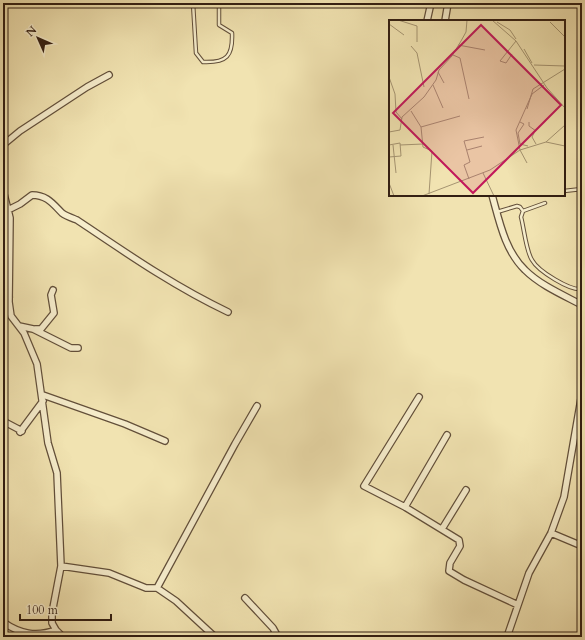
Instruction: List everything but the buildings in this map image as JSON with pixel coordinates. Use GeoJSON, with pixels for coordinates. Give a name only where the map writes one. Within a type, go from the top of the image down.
{"type":"FeatureCollection","features":[{"type":"Feature","properties":{"kind":"street"},"geometry":{"type":"LineString","coordinates":[[428,20],[431,3]]}},
{"type":"Feature","properties":{"kind":"street"},"geometry":{"type":"LineString","coordinates":[[445,20],[448,3]]}},
{"type":"Feature","properties":{"kind":"street"},"geometry":{"type":"LineString","coordinates":[[3,145],[20,131],[87,87],[109,75]]}},
{"type":"Feature","properties":{"kind":"street"},"geometry":{"type":"LineString","coordinates":[[3,190],[10,218],[9,297],[11,316],[19,326],[32,348],[37,364],[43,398],[48,443],[57,472],[61,566],[52,613],[52,623],[63,637]]}},
{"type":"Feature","properties":{"kind":"street"},"geometry":{"type":"LineString","coordinates":[[8,210],[20,204],[32,195],[44,197],[53,203],[64,214],[77,220],[152,270],[202,300],[228,312]]}},
{"type":"Feature","properties":{"kind":"street"},"geometry":{"type":"LineString","coordinates":[[492,196],[496,212],[510,249],[525,270],[549,287],[582,305]]}},
{"type":"Feature","properties":{"kind":"street"},"geometry":{"type":"LineString","coordinates":[[19,326],[41,329],[54,313],[51,295],[53,290]]}},
{"type":"Feature","properties":{"kind":"street"},"geometry":{"type":"LineString","coordinates":[[3,303],[9,297]]}},
{"type":"Feature","properties":{"kind":"street"},"geometry":{"type":"LineString","coordinates":[[33,329],[72,348],[78,348]]}},
{"type":"Feature","properties":{"kind":"street"},"geometry":{"type":"LineString","coordinates":[[507,637],[529,573],[551,532],[564,497],[582,393]]}},
{"type":"Feature","properties":{"kind":"street"},"geometry":{"type":"LineString","coordinates":[[419,397],[364,486],[442,529],[461,543],[450,563],[449,571],[471,584],[518,606]]}},
{"type":"Feature","properties":{"kind":"street"},"geometry":{"type":"LineString","coordinates":[[3,421],[21,432],[43,398]]}},
{"type":"Feature","properties":{"kind":"street"},"geometry":{"type":"LineString","coordinates":[[43,398],[126,424],[165,441]]}},
{"type":"Feature","properties":{"kind":"street"},"geometry":{"type":"LineString","coordinates":[[157,588],[235,444],[258,406]]}},
{"type":"Feature","properties":{"kind":"street"},"geometry":{"type":"LineString","coordinates":[[405,508],[447,435]]}},
{"type":"Feature","properties":{"kind":"street"},"geometry":{"type":"LineString","coordinates":[[442,529],[466,490]]}},
{"type":"Feature","properties":{"kind":"street"},"geometry":{"type":"LineString","coordinates":[[551,532],[582,546]]}},
{"type":"Feature","properties":{"kind":"street"},"geometry":{"type":"LineString","coordinates":[[61,566],[109,573],[146,588],[157,588],[176,601],[215,637]]}},
{"type":"Feature","properties":{"kind":"street"},"geometry":{"type":"LineString","coordinates":[[245,598],[273,628],[278,637]]}},
{"type":"Feature","properties":{"kind":"street"},"geometry":{"type":"LineString","coordinates":[[3,622],[25,633],[36,634],[56,630]]}},
{"type":"Feature","properties":{"kind":"lane"},"geometry":{"type":"LineString","coordinates":[[193,3],[196,53],[204,62],[209,63],[219,62],[226,58],[231,52],[233,45],[232,33],[219,25],[219,3]]}},
{"type":"Feature","properties":{"kind":"lane"},"geometry":{"type":"LineString","coordinates":[[565,191],[582,189]]}},
{"type":"Feature","properties":{"kind":"lane"},"geometry":{"type":"LineString","coordinates":[[523,211],[546,204]]}},
{"type":"Feature","properties":{"kind":"lane"},"geometry":{"type":"LineString","coordinates":[[496,212],[517,206],[523,211]]}},
{"type":"Feature","properties":{"kind":"lane"},"geometry":{"type":"LineString","coordinates":[[523,211],[521,217],[531,259],[555,279],[576,290],[582,289]]}}]}
